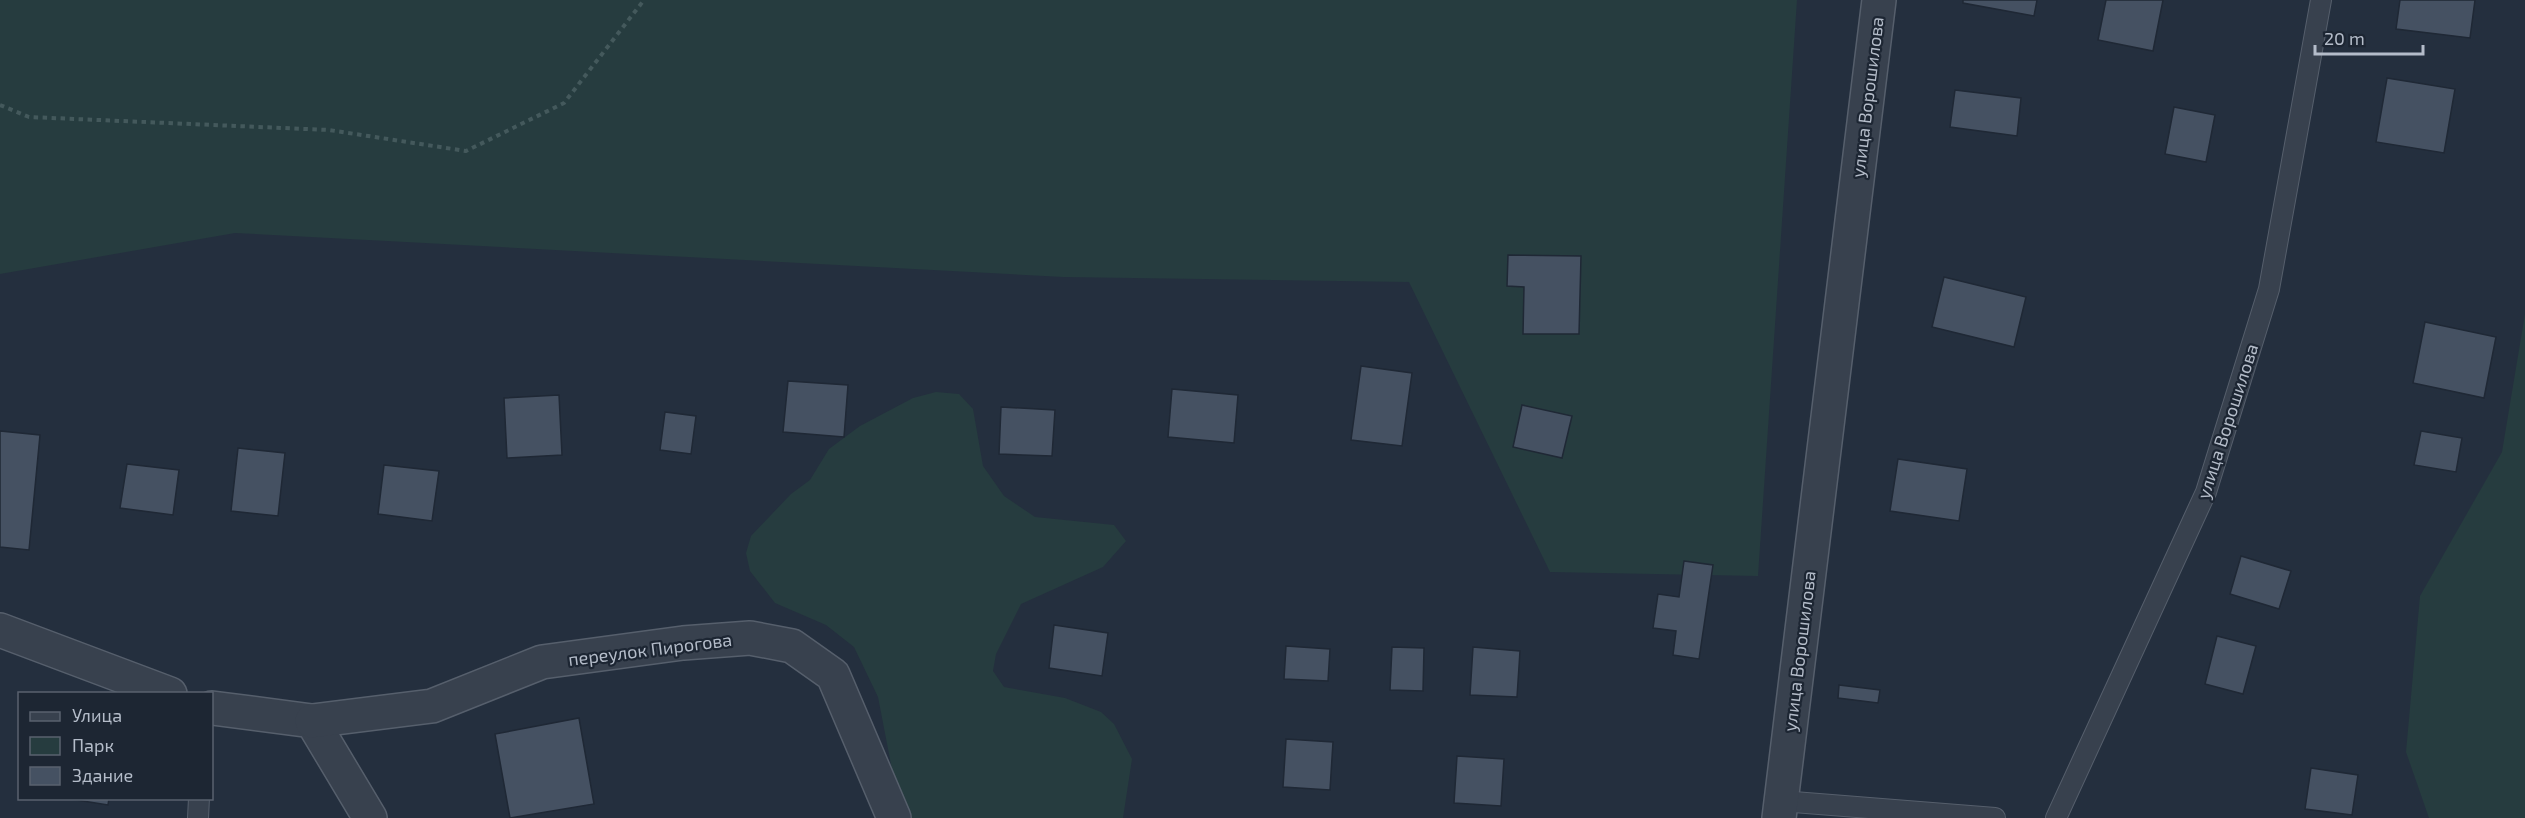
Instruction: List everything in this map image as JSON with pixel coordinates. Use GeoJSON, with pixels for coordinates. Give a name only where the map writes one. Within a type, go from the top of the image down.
{"type":"FeatureCollection","features":[{"type":"Feature","properties":{"kind":"street","name":"улица Ворошилова"},"geometry":{"type":"LineString","coordinates":[[1780,809],[1879,0]]}},
{"type":"Feature","properties":{"kind":"street"},"geometry":{"type":"LineString","coordinates":[[0,630],[167,692]]}},
{"type":"Feature","properties":{"kind":"street","name":"переулок Пирогова"},"geometry":{"type":"LineString","coordinates":[[213,708],[312,721],[432,706],[542,662],[683,643],[750,638],[792,646],[833,675],[894,818]]}},
{"type":"Feature","properties":{"kind":"street"},"geometry":{"type":"LineString","coordinates":[[312,721],[370,818]]}},
{"type":"Feature","properties":{"kind":"lane","name":"улица Ворошилова"},"geometry":{"type":"LineString","coordinates":[[2056,818],[2206,492],[2270,289],[2320,0]]}},
{"type":"Feature","properties":{"kind":"lane"},"geometry":{"type":"LineString","coordinates":[[198,818],[199,800]]}},
{"type":"Feature","properties":{"kind":"lane","name":"улица Ворошилова"},"geometry":{"type":"LineString","coordinates":[[1780,809],[1995,818]]}},
{"type":"Feature","properties":{"kind":"path"},"geometry":{"type":"LineString","coordinates":[[0,105],[29,117],[329,130],[466,151],[564,103],[644,0]]}},
{"type":"Feature","properties":{"kind":"green space"},"geometry":{"type":"Polygon","coordinates":[[[0,0],[1797,0],[1758,576],[1550,572],[1409,282],[1063,277],[235,233],[0,274],[0,0]]]}},
{"type":"Feature","properties":{"kind":"green space"},"geometry":{"type":"Polygon","coordinates":[[[2525,314],[2525,818],[2429,818],[2406,752],[2420,596],[2502,452],[2525,314]]]}},
{"type":"Feature","properties":{"kind":"green space"},"geometry":{"type":"Polygon","coordinates":[[[936,392],[959,394],[973,409],[983,466],[1004,496],[1035,517],[1114,525],[1126,541],[1103,567],[1021,604],[996,654],[993,671],[1004,687],[1065,698],[1101,712],[1114,724],[1132,759],[1123,818],[908,818],[896,790],[878,697],[854,647],[826,625],[775,603],[750,571],[746,553],[751,536],[791,494],[810,480],[829,449],[860,426],[913,398],[936,392]]]}},
{"type":"Feature","properties":{"kind":"building"},"geometry":{"type":"Polygon","coordinates":[[[1963,0],[2037,0],[2034,16],[1963,3],[1963,0]]]}},
{"type":"Feature","properties":{"kind":"building"},"geometry":{"type":"Polygon","coordinates":[[[2106,0],[2163,0],[2153,51],[2098,40],[2106,0]]]}},
{"type":"Feature","properties":{"kind":"building"},"geometry":{"type":"Polygon","coordinates":[[[2400,0],[2475,0],[2470,38],[2396,29],[2400,0]]]}},
{"type":"Feature","properties":{"kind":"building"},"geometry":{"type":"Polygon","coordinates":[[[2387,78],[2455,89],[2444,153],[2376,142],[2387,78]]]}},
{"type":"Feature","properties":{"kind":"building"},"geometry":{"type":"Polygon","coordinates":[[[1955,90],[2021,98],[2017,136],[1950,127],[1955,90]]]}},
{"type":"Feature","properties":{"kind":"building"},"geometry":{"type":"Polygon","coordinates":[[[2174,107],[2215,115],[2206,162],[2165,154],[2174,107]]]}},
{"type":"Feature","properties":{"kind":"building"},"geometry":{"type":"Polygon","coordinates":[[[1508,255],[1581,256],[1579,334],[1523,334],[1524,287],[1507,286],[1508,255]]]}},
{"type":"Feature","properties":{"kind":"building"},"geometry":{"type":"Polygon","coordinates":[[[1944,277],[2026,297],[2014,347],[1932,327],[1944,277]]]}},
{"type":"Feature","properties":{"kind":"building"},"geometry":{"type":"Polygon","coordinates":[[[2425,322],[2496,337],[2484,398],[2413,383],[2425,322]]]}},
{"type":"Feature","properties":{"kind":"building"},"geometry":{"type":"Polygon","coordinates":[[[1361,366],[1412,373],[1402,446],[1351,440],[1361,366]]]}},
{"type":"Feature","properties":{"kind":"building"},"geometry":{"type":"Polygon","coordinates":[[[788,381],[848,385],[844,437],[783,432],[788,381]]]}},
{"type":"Feature","properties":{"kind":"building"},"geometry":{"type":"Polygon","coordinates":[[[1172,389],[1238,395],[1234,443],[1168,437],[1172,389]]]}},
{"type":"Feature","properties":{"kind":"building"},"geometry":{"type":"Polygon","coordinates":[[[559,395],[562,455],[507,458],[504,398],[559,395]]]}},
{"type":"Feature","properties":{"kind":"building"},"geometry":{"type":"Polygon","coordinates":[[[1522,405],[1572,416],[1562,458],[1513,447],[1522,405]]]}},
{"type":"Feature","properties":{"kind":"building"},"geometry":{"type":"Polygon","coordinates":[[[1001,407],[1055,410],[1052,456],[999,454],[1001,407]]]}},
{"type":"Feature","properties":{"kind":"building"},"geometry":{"type":"Polygon","coordinates":[[[665,412],[696,416],[691,454],[660,450],[665,412]]]}},
{"type":"Feature","properties":{"kind":"building"},"geometry":{"type":"Polygon","coordinates":[[[0,431],[40,435],[29,550],[0,547],[0,431]]]}},
{"type":"Feature","properties":{"kind":"building"},"geometry":{"type":"Polygon","coordinates":[[[2421,431],[2462,438],[2456,472],[2414,465],[2421,431]]]}},
{"type":"Feature","properties":{"kind":"building"},"geometry":{"type":"Polygon","coordinates":[[[238,448],[285,453],[278,516],[231,511],[238,448]]]}},
{"type":"Feature","properties":{"kind":"building"},"geometry":{"type":"Polygon","coordinates":[[[1898,459],[1967,469],[1959,521],[1890,511],[1898,459]]]}},
{"type":"Feature","properties":{"kind":"building"},"geometry":{"type":"Polygon","coordinates":[[[127,464],[179,470],[173,515],[120,508],[127,464]]]}},
{"type":"Feature","properties":{"kind":"building"},"geometry":{"type":"Polygon","coordinates":[[[384,465],[439,471],[432,521],[378,514],[384,465]]]}},
{"type":"Feature","properties":{"kind":"building"},"geometry":{"type":"Polygon","coordinates":[[[2241,556],[2291,571],[2279,609],[2230,594],[2241,556]]]}},
{"type":"Feature","properties":{"kind":"building"},"geometry":{"type":"Polygon","coordinates":[[[1684,561],[1713,565],[1699,659],[1673,655],[1676,631],[1653,628],[1658,594],[1679,597],[1684,561]]]}},
{"type":"Feature","properties":{"kind":"building"},"geometry":{"type":"Polygon","coordinates":[[[1054,625],[1108,633],[1102,676],[1049,668],[1054,625]]]}},
{"type":"Feature","properties":{"kind":"building"},"geometry":{"type":"Polygon","coordinates":[[[2217,636],[2256,646],[2243,694],[2205,684],[2217,636]]]}},
{"type":"Feature","properties":{"kind":"building"},"geometry":{"type":"Polygon","coordinates":[[[1286,646],[1330,649],[1328,681],[1284,679],[1286,646]]]}},
{"type":"Feature","properties":{"kind":"building"},"geometry":{"type":"Polygon","coordinates":[[[1392,647],[1424,648],[1423,691],[1390,690],[1392,647]]]}},
{"type":"Feature","properties":{"kind":"building"},"geometry":{"type":"Polygon","coordinates":[[[1473,647],[1520,651],[1517,697],[1470,695],[1473,647]]]}},
{"type":"Feature","properties":{"kind":"building"},"geometry":{"type":"Polygon","coordinates":[[[1839,685],[1880,690],[1878,703],[1838,698],[1839,685]]]}},
{"type":"Feature","properties":{"kind":"building"},"geometry":{"type":"Polygon","coordinates":[[[579,718],[594,804],[510,818],[495,734],[579,718]]]}},
{"type":"Feature","properties":{"kind":"building"},"geometry":{"type":"Polygon","coordinates":[[[1286,739],[1333,742],[1330,790],[1283,787],[1286,739]]]}},
{"type":"Feature","properties":{"kind":"building"},"geometry":{"type":"Polygon","coordinates":[[[1457,756],[1504,759],[1501,806],[1454,803],[1457,756]]]}},
{"type":"Feature","properties":{"kind":"building"},"geometry":{"type":"Polygon","coordinates":[[[2311,768],[2358,775],[2352,815],[2305,809],[2311,768]]]}},
{"type":"Feature","properties":{"kind":"building"},"geometry":{"type":"Polygon","coordinates":[[[77,800],[109,800],[108,805],[77,800]]]}}]}
